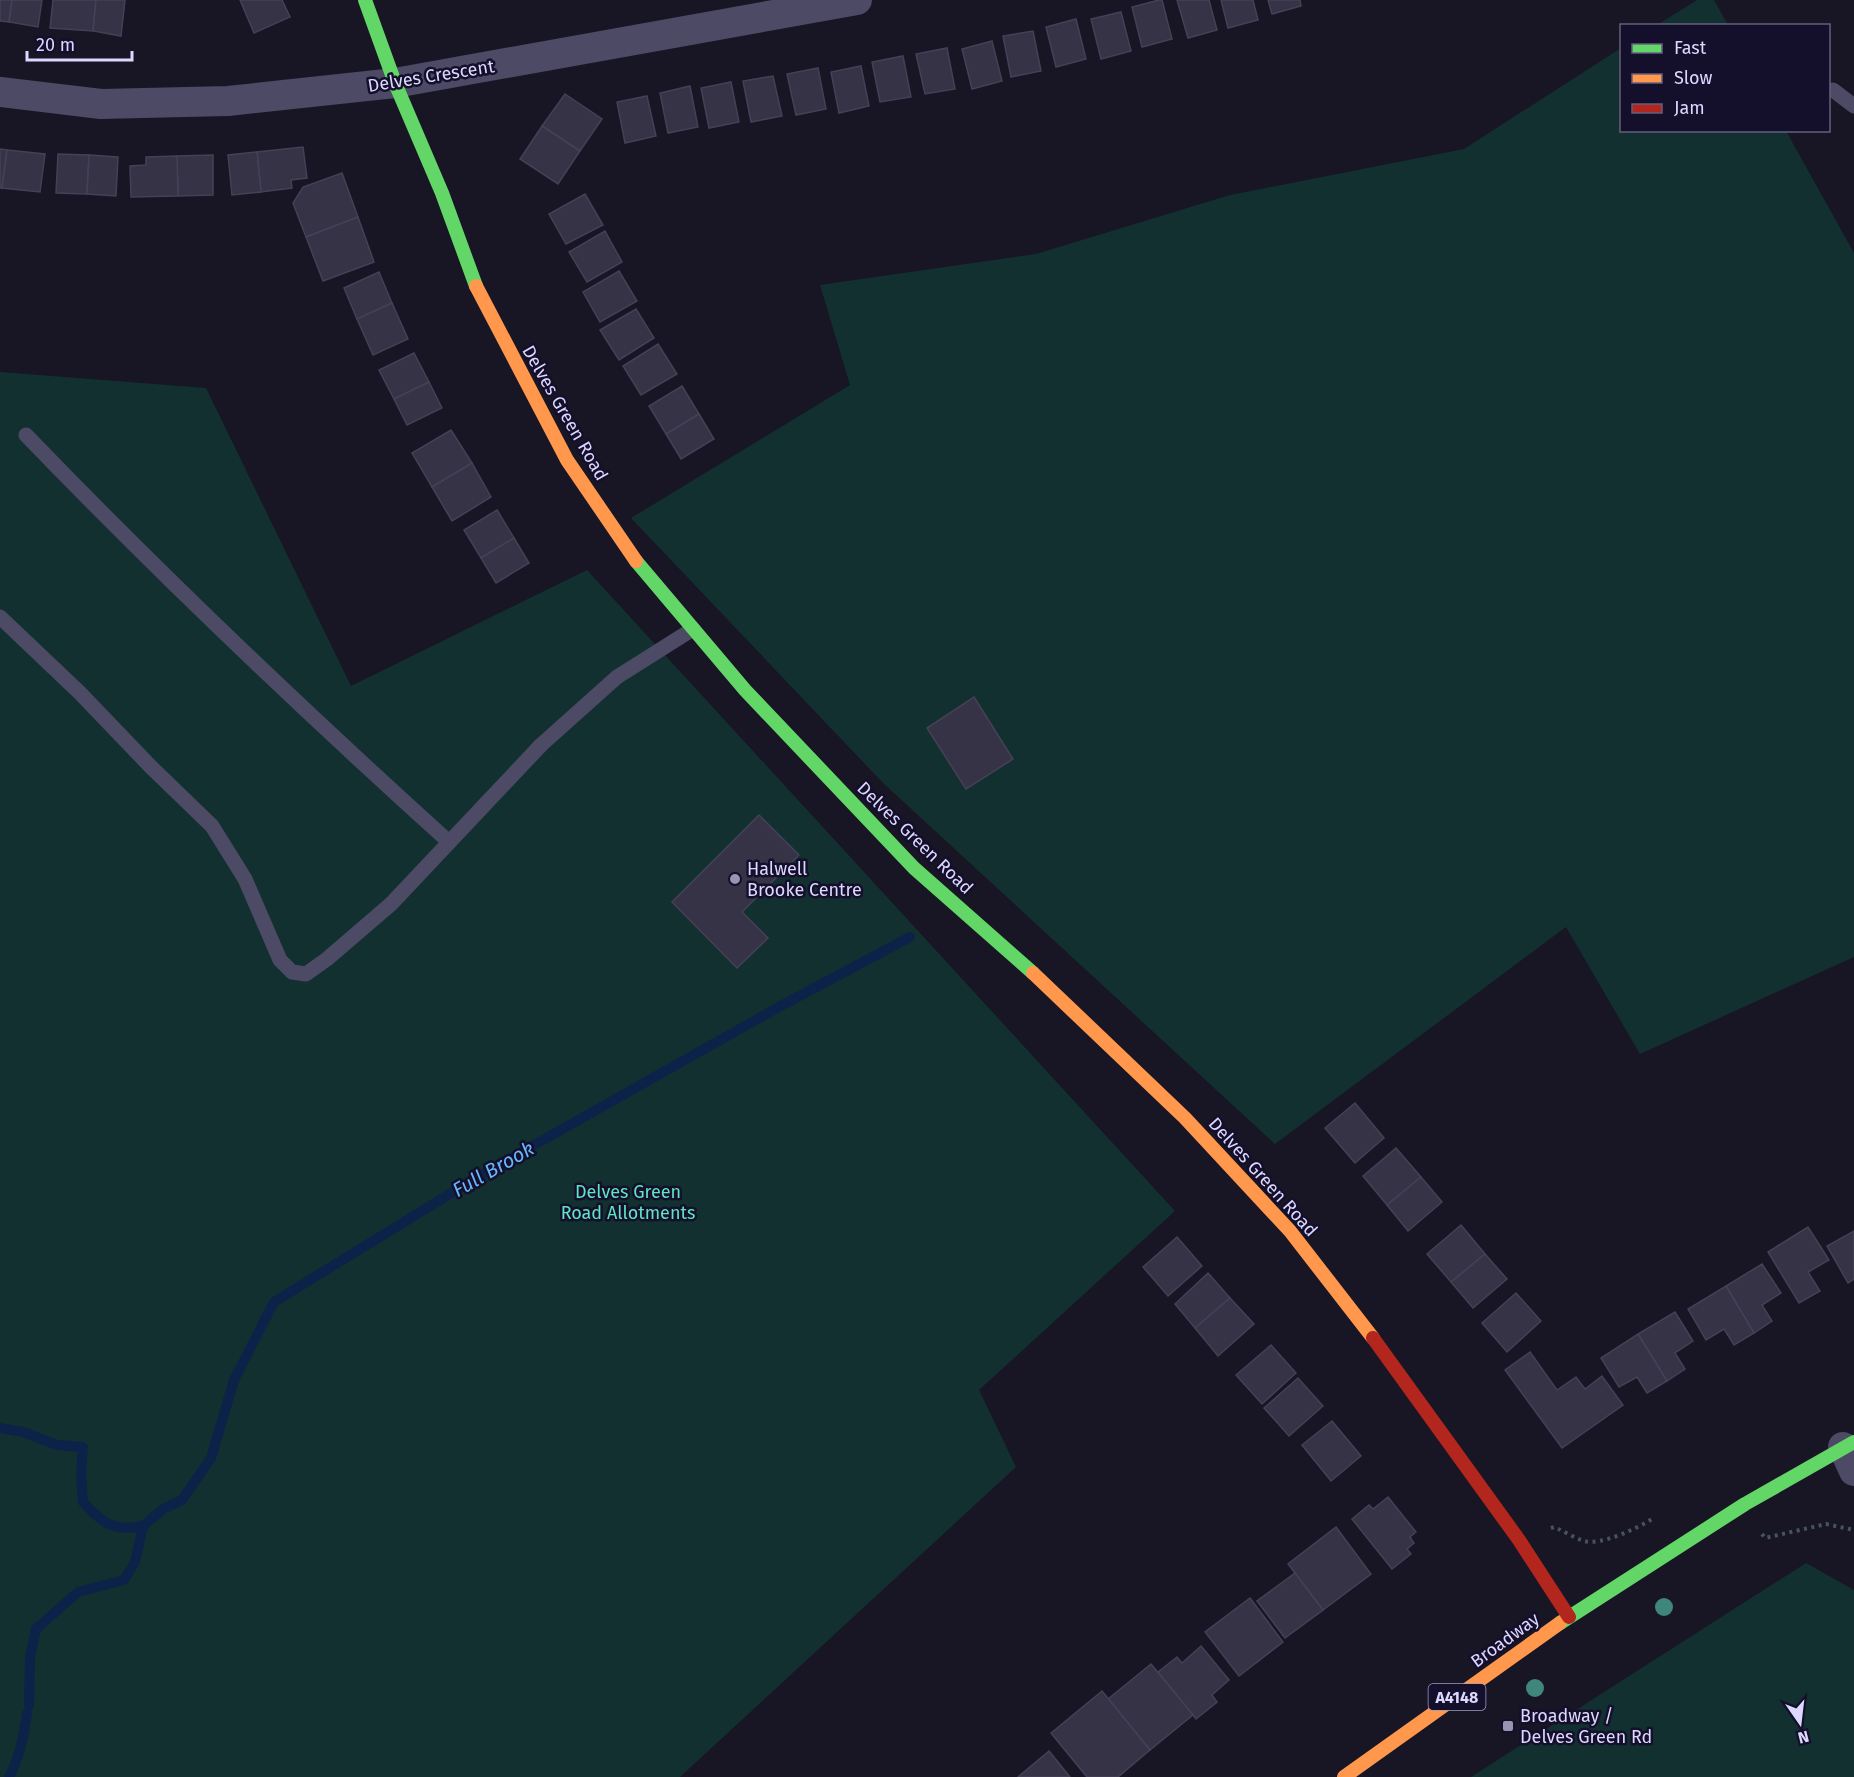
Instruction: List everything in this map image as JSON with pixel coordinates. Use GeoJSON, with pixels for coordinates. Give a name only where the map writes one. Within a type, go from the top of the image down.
{"type":"FeatureCollection","features":[{"type":"Feature","properties":{"kind":"main road","name":"Delves Green Road"},"geometry":{"type":"LineString","coordinates":[[365,0],[394,84],[442,193],[479,294],[567,460],[630,553],[745,690],[914,868],[1010,951],[1185,1118],[1290,1231],[1390,1360],[1519,1540],[1569,1617]]}},
{"type":"Feature","properties":{"kind":"main road","name":"A4148"},"geometry":{"type":"LineString","coordinates":[[1569,1617],[1745,1504],[1850,1453]]}},
{"type":"Feature","properties":{"kind":"main road","name":"Broadway"},"geometry":{"type":"LineString","coordinates":[[1344,1777],[1569,1617]]}},
{"type":"Feature","properties":{"kind":"street","name":"Delves Crescent"},"geometry":{"type":"LineString","coordinates":[[0,92],[101,104],[228,101],[394,84],[857,0]]}},
{"type":"Feature","properties":{"kind":"lane"},"geometry":{"type":"LineString","coordinates":[[1833,90],[1854,106]]}},
{"type":"Feature","properties":{"kind":"lane"},"geometry":{"type":"LineString","coordinates":[[26,435],[215,624],[450,842]]}},
{"type":"Feature","properties":{"kind":"lane"},"geometry":{"type":"LineString","coordinates":[[0,617],[80,693],[212,826],[245,879],[280,960],[292,972],[306,974],[391,904],[541,745],[617,677],[693,629]]}},
{"type":"Feature","properties":{"kind":"path"},"geometry":{"type":"LineString","coordinates":[[1519,1540],[1554,1527],[1586,1542],[1604,1539],[1639,1527],[1659,1515]]}},
{"type":"Feature","properties":{"kind":"path"},"geometry":{"type":"LineString","coordinates":[[1759,1528],[1764,1539],[1826,1524],[1854,1530]]}},
{"type":"Feature","properties":{"kind":"green space"},"geometry":{"type":"Polygon","coordinates":[[[1697,0],[1714,0],[1727,24],[1659,24],[1697,0]]]}},
{"type":"Feature","properties":{"kind":"green space"},"geometry":{"type":"Polygon","coordinates":[[[1620,49],[1620,132],[1787,132],[1854,253],[1854,957],[1640,1054],[1566,927],[1275,1144],[883,783],[631,518],[850,385],[820,285],[1036,254],[1230,195],[1464,149],[1620,49]]]}},
{"type":"Feature","properties":{"kind":"green space","name":"Delves Green Road Allotments"},"geometry":{"type":"Polygon","coordinates":[[[0,372],[206,388],[351,686],[587,570],[1175,1211],[979,1390],[1016,1467],[680,1777],[0,1777],[0,372]]]}},
{"type":"Feature","properties":{"kind":"green space"},"geometry":{"type":"Polygon","coordinates":[[[1806,1563],[1854,1590],[1854,1777],[1471,1777],[1806,1563]]]}},
{"type":"Feature","properties":{"kind":"building"},"geometry":{"type":"Polygon","coordinates":[[[0,0],[12,0],[9,22],[0,21],[0,0]]]}},
{"type":"Feature","properties":{"kind":"building"},"geometry":{"type":"Polygon","coordinates":[[[12,0],[42,0],[38,27],[9,22],[12,0]]]}},
{"type":"Feature","properties":{"kind":"building"},"geometry":{"type":"Polygon","coordinates":[[[53,0],[96,0],[93,31],[50,28],[53,0]]]}},
{"type":"Feature","properties":{"kind":"building"},"geometry":{"type":"Polygon","coordinates":[[[96,0],[125,0],[121,36],[93,31],[96,0]]]}},
{"type":"Feature","properties":{"kind":"building"},"geometry":{"type":"Polygon","coordinates":[[[240,0],[282,0],[290,17],[254,33],[240,0]]]}},
{"type":"Feature","properties":{"kind":"building"},"geometry":{"type":"Polygon","coordinates":[[[1162,0],[1172,39],[1142,47],[1132,7],[1162,0]]]}},
{"type":"Feature","properties":{"kind":"building"},"geometry":{"type":"Polygon","coordinates":[[[1177,0],[1209,0],[1217,30],[1188,38],[1177,0]]]}},
{"type":"Feature","properties":{"kind":"building"},"geometry":{"type":"Polygon","coordinates":[[[1221,0],[1253,0],[1258,20],[1228,28],[1221,0]]]}},
{"type":"Feature","properties":{"kind":"building"},"geometry":{"type":"Polygon","coordinates":[[[1268,0],[1300,0],[1301,6],[1272,14],[1268,0]]]}},
{"type":"Feature","properties":{"kind":"building"},"geometry":{"type":"Polygon","coordinates":[[[1121,12],[1131,51],[1101,59],[1091,19],[1121,12]]]}},
{"type":"Feature","properties":{"kind":"building"},"geometry":{"type":"Polygon","coordinates":[[[1076,19],[1086,59],[1056,67],[1046,27],[1076,19]]]}},
{"type":"Feature","properties":{"kind":"building"},"geometry":{"type":"Polygon","coordinates":[[[1033,31],[1041,71],[1011,77],[1003,36],[1033,31]]]}},
{"type":"Feature","properties":{"kind":"building"},"geometry":{"type":"Polygon","coordinates":[[[992,41],[1002,81],[972,89],[962,49],[992,41]]]}},
{"type":"Feature","properties":{"kind":"building"},"geometry":{"type":"Polygon","coordinates":[[[947,48],[955,89],[925,94],[916,54],[947,48]]]}},
{"type":"Feature","properties":{"kind":"building"},"geometry":{"type":"Polygon","coordinates":[[[903,56],[911,97],[880,102],[872,62],[903,56]]]}},
{"type":"Feature","properties":{"kind":"building"},"geometry":{"type":"Polygon","coordinates":[[[861,66],[869,106],[839,113],[831,72],[861,66]]]}},
{"type":"Feature","properties":{"kind":"building"},"geometry":{"type":"Polygon","coordinates":[[[818,68],[826,109],[796,115],[787,74],[818,68]]]}},
{"type":"Feature","properties":{"kind":"building"},"geometry":{"type":"Polygon","coordinates":[[[773,76],[782,116],[751,122],[743,81],[773,76]]]}},
{"type":"Feature","properties":{"kind":"building"},"geometry":{"type":"Polygon","coordinates":[[[731,82],[739,122],[709,128],[701,88],[731,82]]]}},
{"type":"Feature","properties":{"kind":"building"},"geometry":{"type":"Polygon","coordinates":[[[690,86],[698,127],[668,133],[660,93],[690,86]]]}},
{"type":"Feature","properties":{"kind":"building"},"geometry":{"type":"Polygon","coordinates":[[[565,94],[602,119],[580,151],[542,126],[565,94]]]}},
{"type":"Feature","properties":{"kind":"building"},"geometry":{"type":"Polygon","coordinates":[[[647,96],[656,136],[625,143],[617,102],[647,96]]]}},
{"type":"Feature","properties":{"kind":"building"},"geometry":{"type":"Polygon","coordinates":[[[542,126],[580,151],[558,184],[520,159],[542,126]]]}},
{"type":"Feature","properties":{"kind":"building"},"geometry":{"type":"Polygon","coordinates":[[[303,147],[307,178],[291,180],[292,188],[261,192],[257,152],[303,147]]]}},
{"type":"Feature","properties":{"kind":"building"},"geometry":{"type":"Polygon","coordinates":[[[0,149],[7,150],[2,188],[0,188],[0,149]]]}},
{"type":"Feature","properties":{"kind":"building"},"geometry":{"type":"Polygon","coordinates":[[[7,150],[45,154],[40,192],[2,188],[7,150]]]}},
{"type":"Feature","properties":{"kind":"building"},"geometry":{"type":"Polygon","coordinates":[[[257,152],[261,192],[232,195],[228,155],[257,152]]]}},
{"type":"Feature","properties":{"kind":"building"},"geometry":{"type":"Polygon","coordinates":[[[58,154],[89,155],[87,194],[56,193],[58,154]]]}},
{"type":"Feature","properties":{"kind":"building"},"geometry":{"type":"Polygon","coordinates":[[[89,155],[118,157],[116,196],[87,194],[89,155]]]}},
{"type":"Feature","properties":{"kind":"building"},"geometry":{"type":"Polygon","coordinates":[[[213,155],[213,195],[178,196],[177,156],[213,155]]]}},
{"type":"Feature","properties":{"kind":"building"},"geometry":{"type":"Polygon","coordinates":[[[177,156],[178,196],[131,197],[130,166],[146,165],[146,157],[177,156]]]}},
{"type":"Feature","properties":{"kind":"building"},"geometry":{"type":"Polygon","coordinates":[[[342,173],[358,217],[306,237],[293,203],[303,187],[342,173]]]}},
{"type":"Feature","properties":{"kind":"building"},"geometry":{"type":"Polygon","coordinates":[[[585,194],[603,225],[566,244],[549,214],[585,194]]]}},
{"type":"Feature","properties":{"kind":"building"},"geometry":{"type":"Polygon","coordinates":[[[358,217],[374,262],[323,281],[306,237],[358,217]]]}},
{"type":"Feature","properties":{"kind":"building"},"geometry":{"type":"Polygon","coordinates":[[[605,231],[622,262],[587,282],[569,252],[605,231]]]}},
{"type":"Feature","properties":{"kind":"building"},"geometry":{"type":"Polygon","coordinates":[[[619,271],[637,301],[600,322],[583,292],[619,271]]]}},
{"type":"Feature","properties":{"kind":"building"},"geometry":{"type":"Polygon","coordinates":[[[379,272],[392,303],[357,319],[344,288],[379,272]]]}},
{"type":"Feature","properties":{"kind":"building"},"geometry":{"type":"Polygon","coordinates":[[[392,303],[408,339],[373,355],[357,319],[392,303]]]}},
{"type":"Feature","properties":{"kind":"building"},"geometry":{"type":"Polygon","coordinates":[[[636,309],[654,338],[619,360],[600,330],[636,309]]]}},
{"type":"Feature","properties":{"kind":"building"},"geometry":{"type":"Polygon","coordinates":[[[658,344],[677,374],[641,395],[623,366],[658,344]]]}},
{"type":"Feature","properties":{"kind":"building"},"geometry":{"type":"Polygon","coordinates":[[[414,353],[429,382],[394,399],[379,370],[414,353]]]}},
{"type":"Feature","properties":{"kind":"building"},"geometry":{"type":"Polygon","coordinates":[[[429,382],[442,408],[407,425],[394,399],[429,382]]]}},
{"type":"Feature","properties":{"kind":"building"},"geometry":{"type":"Polygon","coordinates":[[[682,386],[699,414],[666,434],[649,406],[682,386]]]}},
{"type":"Feature","properties":{"kind":"building"},"geometry":{"type":"Polygon","coordinates":[[[699,414],[714,439],[681,459],[666,434],[699,414]]]}},
{"type":"Feature","properties":{"kind":"building"},"geometry":{"type":"Polygon","coordinates":[[[451,430],[472,463],[432,487],[412,453],[451,430]]]}},
{"type":"Feature","properties":{"kind":"building"},"geometry":{"type":"Polygon","coordinates":[[[472,463],[491,497],[452,521],[432,487],[472,463]]]}},
{"type":"Feature","properties":{"kind":"building"},"geometry":{"type":"Polygon","coordinates":[[[497,510],[514,538],[481,558],[464,530],[497,510]]]}},
{"type":"Feature","properties":{"kind":"building"},"geometry":{"type":"Polygon","coordinates":[[[514,538],[529,563],[496,583],[481,558],[514,538]]]}},
{"type":"Feature","properties":{"kind":"building"},"geometry":{"type":"Polygon","coordinates":[[[974,697],[1013,759],[966,789],[927,728],[974,697]]]}},
{"type":"Feature","properties":{"kind":"building","name":"Halwell Brooke Centre"},"geometry":{"type":"Polygon","coordinates":[[[759,815],[799,855],[742,912],[768,938],[737,968],[672,902],[759,815]]]}},
{"type":"Feature","properties":{"kind":"building"},"geometry":{"type":"Polygon","coordinates":[[[1355,1103],[1384,1138],[1355,1163],[1325,1128],[1355,1103]]]}},
{"type":"Feature","properties":{"kind":"building"},"geometry":{"type":"Polygon","coordinates":[[[1396,1148],[1421,1177],[1387,1205],[1363,1176],[1396,1148]]]}},
{"type":"Feature","properties":{"kind":"building"},"geometry":{"type":"Polygon","coordinates":[[[1421,1177],[1442,1202],[1408,1231],[1387,1205],[1421,1177]]]}},
{"type":"Feature","properties":{"kind":"building"},"geometry":{"type":"Polygon","coordinates":[[[1461,1225],[1485,1254],[1451,1282],[1427,1254],[1461,1225]]]}},
{"type":"Feature","properties":{"kind":"building"},"geometry":{"type":"Polygon","coordinates":[[[1808,1227],[1829,1260],[1808,1272],[1820,1291],[1799,1303],[1768,1252],[1808,1227]]]}},
{"type":"Feature","properties":{"kind":"building"},"geometry":{"type":"Polygon","coordinates":[[[1854,1231],[1854,1279],[1848,1283],[1827,1246],[1854,1231]]]}},
{"type":"Feature","properties":{"kind":"building"},"geometry":{"type":"Polygon","coordinates":[[[1177,1237],[1202,1266],[1168,1296],[1143,1267],[1177,1237]]]}},
{"type":"Feature","properties":{"kind":"building"},"geometry":{"type":"Polygon","coordinates":[[[1485,1254],[1507,1279],[1473,1308],[1451,1282],[1485,1254]]]}},
{"type":"Feature","properties":{"kind":"building"},"geometry":{"type":"Polygon","coordinates":[[[1762,1264],[1781,1293],[1762,1305],[1772,1321],[1754,1333],[1726,1286],[1762,1264]]]}},
{"type":"Feature","properties":{"kind":"building"},"geometry":{"type":"Polygon","coordinates":[[[1208,1273],[1230,1298],[1195,1328],[1175,1304],[1208,1273]]]}},
{"type":"Feature","properties":{"kind":"building"},"geometry":{"type":"Polygon","coordinates":[[[1726,1286],[1754,1333],[1734,1345],[1724,1329],[1706,1340],[1688,1309],[1726,1286]]]}},
{"type":"Feature","properties":{"kind":"building"},"geometry":{"type":"Polygon","coordinates":[[[1516,1293],[1541,1321],[1507,1352],[1482,1323],[1516,1293]]]}},
{"type":"Feature","properties":{"kind":"building"},"geometry":{"type":"Polygon","coordinates":[[[1230,1298],[1254,1324],[1218,1356],[1195,1328],[1230,1298]]]}},
{"type":"Feature","properties":{"kind":"building"},"geometry":{"type":"Polygon","coordinates":[[[1675,1312],[1693,1341],[1675,1353],[1685,1369],[1667,1381],[1638,1334],[1675,1312]]]}},
{"type":"Feature","properties":{"kind":"building"},"geometry":{"type":"Polygon","coordinates":[[[1638,1334],[1667,1381],[1647,1393],[1637,1377],[1619,1387],[1601,1358],[1638,1334]]]}},
{"type":"Feature","properties":{"kind":"building"},"geometry":{"type":"Polygon","coordinates":[[[1271,1345],[1296,1373],[1262,1404],[1236,1375],[1271,1345]]]}},
{"type":"Feature","properties":{"kind":"building"},"geometry":{"type":"Polygon","coordinates":[[[1530,1352],[1557,1390],[1576,1377],[1585,1389],[1602,1376],[1623,1405],[1562,1448],[1505,1370],[1530,1352]]]}},
{"type":"Feature","properties":{"kind":"building"},"geometry":{"type":"Polygon","coordinates":[[[1298,1378],[1323,1406],[1289,1436],[1264,1408],[1298,1378]]]}},
{"type":"Feature","properties":{"kind":"building"},"geometry":{"type":"Polygon","coordinates":[[[1332,1421],[1361,1456],[1331,1481],[1302,1445],[1332,1421]]]}},
{"type":"Feature","properties":{"kind":"building"},"geometry":{"type":"Polygon","coordinates":[[[1388,1497],[1416,1532],[1410,1537],[1414,1543],[1407,1549],[1411,1554],[1392,1569],[1352,1519],[1369,1505],[1373,1509],[1388,1497]]]}},
{"type":"Feature","properties":{"kind":"building"},"geometry":{"type":"Polygon","coordinates":[[[1336,1527],[1371,1574],[1323,1610],[1288,1564],[1336,1527]]]}},
{"type":"Feature","properties":{"kind":"building"},"geometry":{"type":"Polygon","coordinates":[[[1295,1573],[1323,1610],[1285,1638],[1257,1601],[1295,1573]]]}},
{"type":"Feature","properties":{"kind":"building"},"geometry":{"type":"Polygon","coordinates":[[[1250,1598],[1283,1642],[1239,1676],[1205,1632],[1250,1598]]]}},
{"type":"Feature","properties":{"kind":"building"},"geometry":{"type":"Polygon","coordinates":[[[1201,1646],[1229,1680],[1212,1695],[1217,1702],[1196,1719],[1158,1672],[1177,1657],[1182,1663],[1201,1646]]]}},
{"type":"Feature","properties":{"kind":"building"},"geometry":{"type":"Polygon","coordinates":[[[1151,1664],[1193,1715],[1150,1750],[1108,1699],[1151,1664]]]}},
{"type":"Feature","properties":{"kind":"building"},"geometry":{"type":"Polygon","coordinates":[[[1102,1691],[1150,1750],[1118,1777],[1087,1777],[1051,1733],[1102,1691]]]}},
{"type":"Feature","properties":{"kind":"building"},"geometry":{"type":"Polygon","coordinates":[[[1049,1751],[1070,1777],[1018,1777],[1049,1751]]]}},
{"type":"Feature","properties":{"kind":"waterway","name":"Full Brook"},"geometry":{"type":"LineString","coordinates":[[29,1705],[30,1657],[36,1629],[78,1592],[124,1580],[135,1562],[143,1526],[163,1509],[182,1500],[211,1458],[234,1380],[274,1302],[479,1176],[777,1008],[910,937]]}},
{"type":"Feature","properties":{"kind":"waterway"},"geometry":{"type":"LineString","coordinates":[[0,1428],[23,1432],[57,1445],[83,1447],[81,1474],[83,1502],[96,1515],[116,1527],[143,1526]]}},
{"type":"Feature","properties":{"kind":"waterway"},"geometry":{"type":"LineString","coordinates":[[9,1777],[21,1746],[27,1713]]}},
{"type":"Feature","properties":{"kind":"traffic: fast"},"geometry":{"type":"LineString","coordinates":[[365,0],[395,83],[442,193],[476,286]]}},
{"type":"Feature","properties":{"kind":"traffic: fast"},"geometry":{"type":"LineString","coordinates":[[636,561],[745,690],[914,868],[1033,973]]}},
{"type":"Feature","properties":{"kind":"traffic: fast"},"geometry":{"type":"LineString","coordinates":[[1560,1623],[1745,1504],[1854,1442]]}},
{"type":"Feature","properties":{"kind":"traffic: slow"},"geometry":{"type":"LineString","coordinates":[[476,286],[567,460],[636,561]]}},
{"type":"Feature","properties":{"kind":"traffic: slow"},"geometry":{"type":"LineString","coordinates":[[1033,973],[1185,1118],[1290,1231],[1373,1338]]}},
{"type":"Feature","properties":{"kind":"traffic: slow"},"geometry":{"type":"LineString","coordinates":[[1344,1777],[1560,1623]]}},
{"type":"Feature","properties":{"kind":"traffic: jam"},"geometry":{"type":"LineString","coordinates":[[1373,1338],[1519,1540],[1569,1617]]}},
{"type":"Feature","properties":{"kind":"place","name":"Halwell Brooke Centre"},"geometry":{"type":"Point","coordinates":[735,879]}},
{"type":"Feature","properties":{"kind":"place","name":"Broadway / Delves Green Rd"},"geometry":{"type":"Point","coordinates":[1508,1726]}}]}
